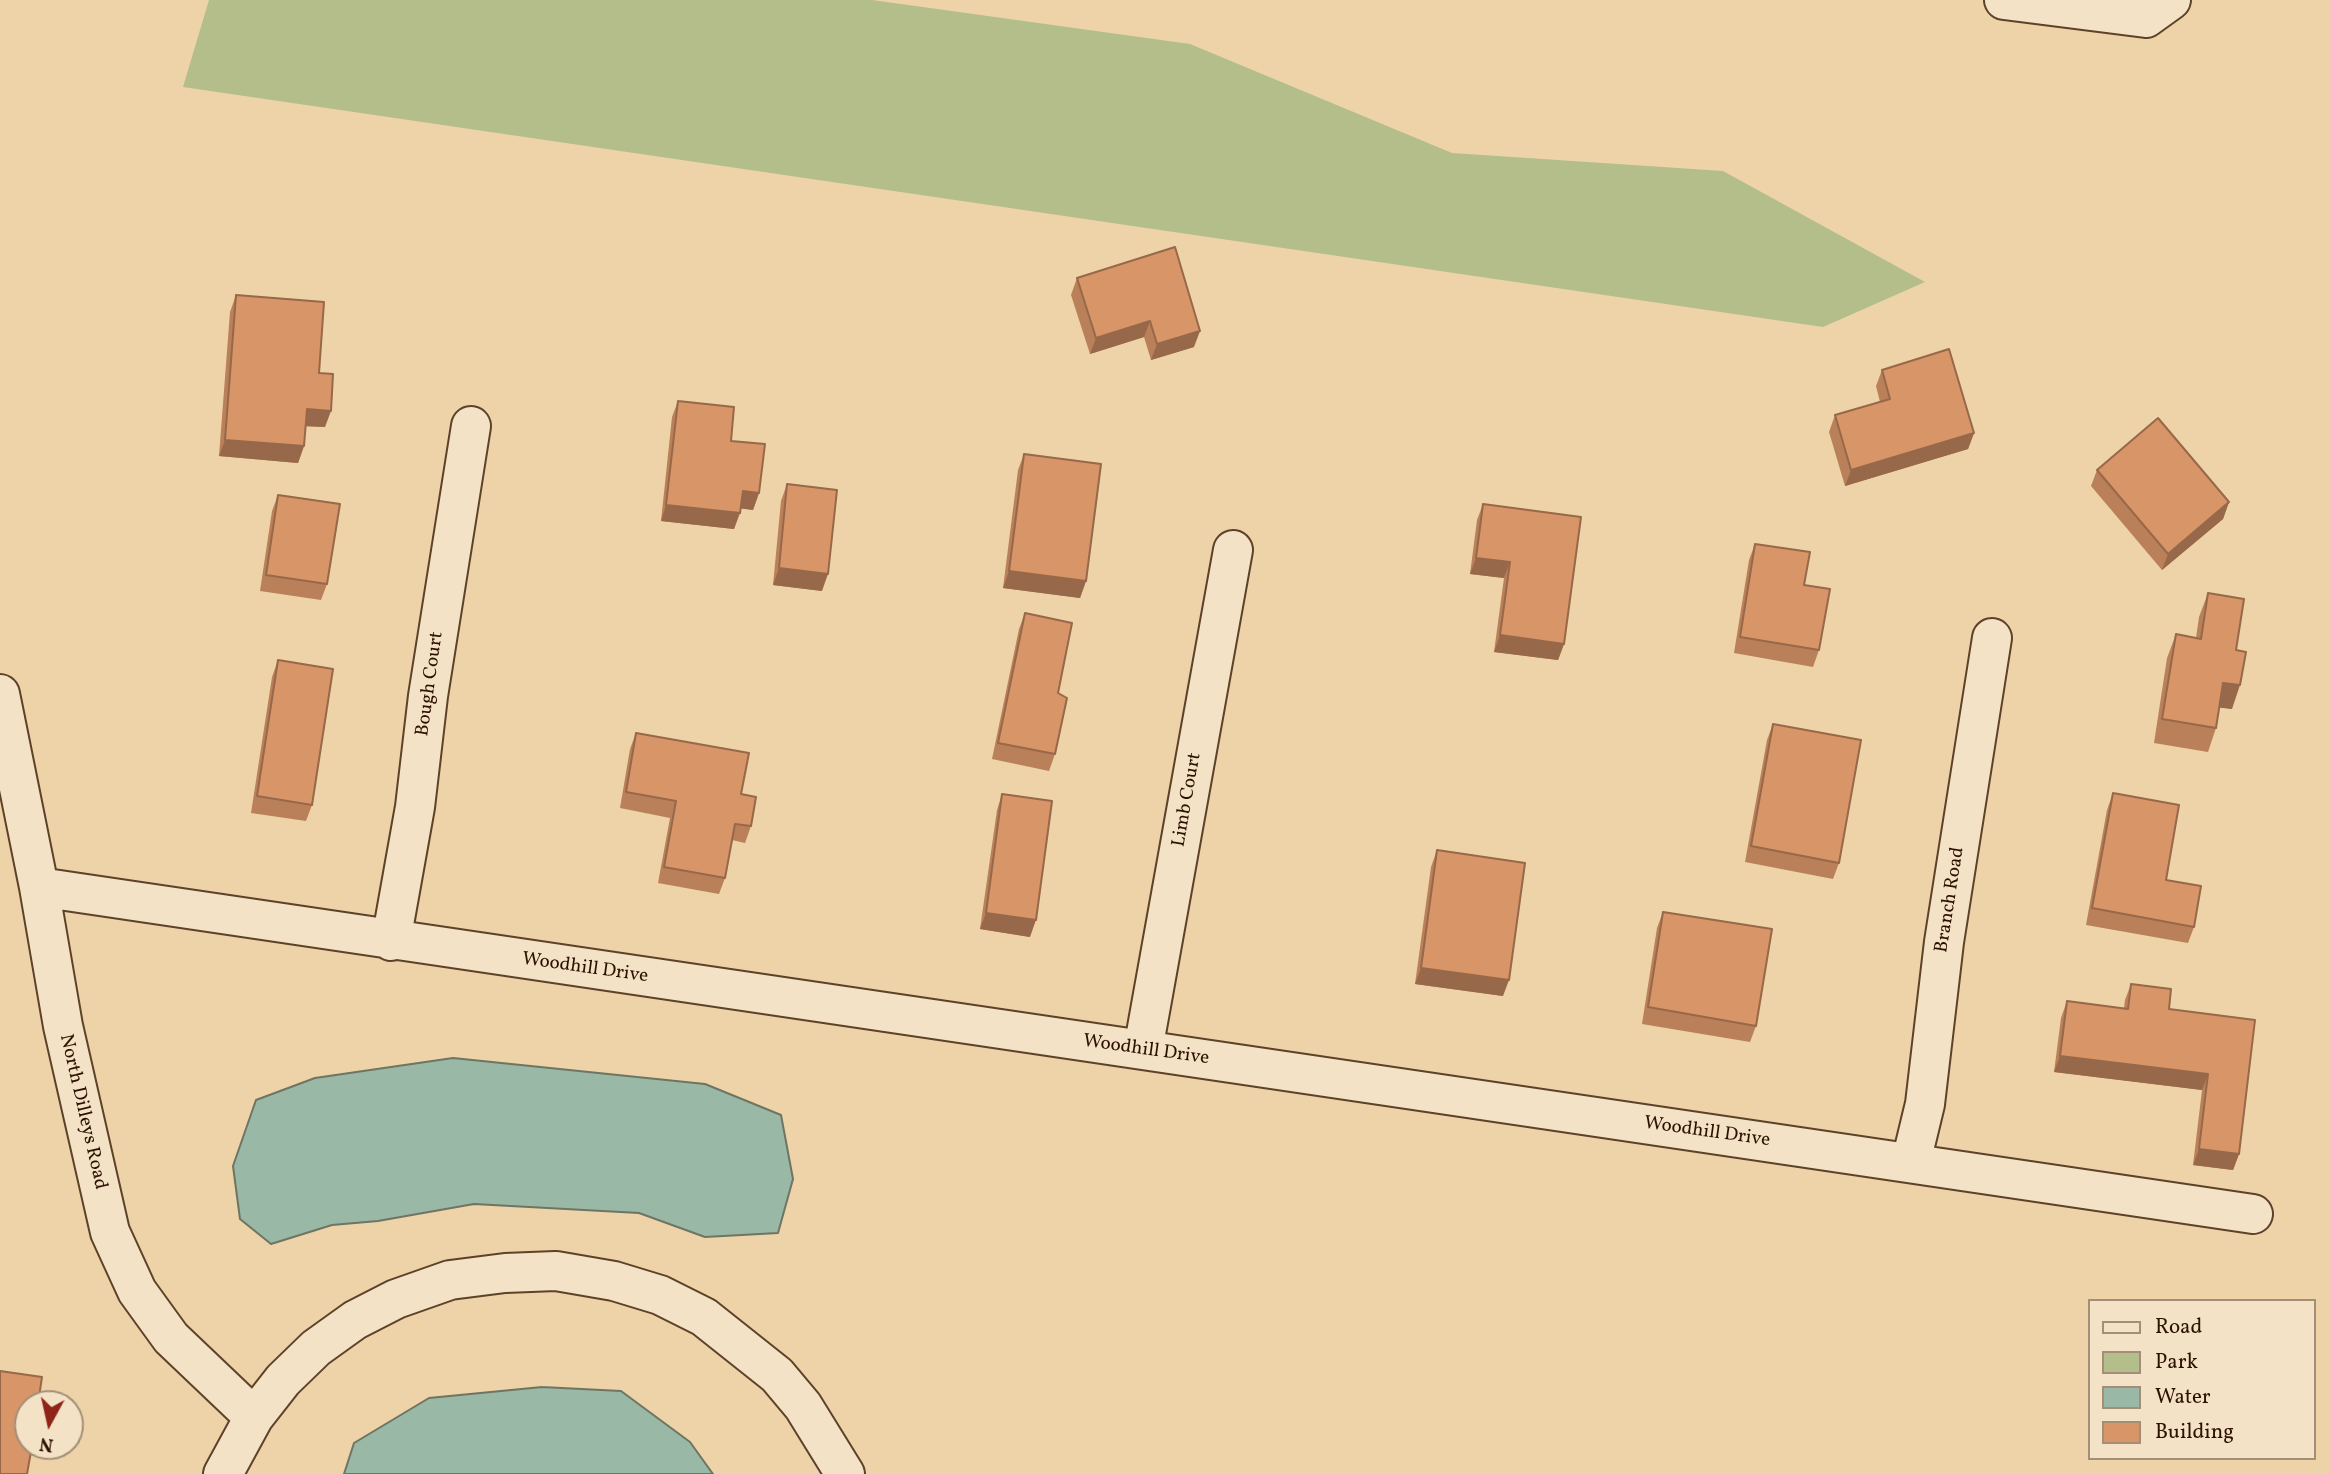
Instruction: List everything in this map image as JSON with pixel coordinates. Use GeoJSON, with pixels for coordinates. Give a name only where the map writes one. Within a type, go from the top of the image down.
{"type":"FeatureCollection","features":[{"type":"Feature","properties":{"kind":"street"},"geometry":{"type":"LineString","coordinates":[[2004,0],[2146,18],[2171,0]]}},
{"type":"Feature","properties":{"kind":"street","name":"Bough Court"},"geometry":{"type":"LineString","coordinates":[[391,941],[415,807],[428,696],[471,426]]}},
{"type":"Feature","properties":{"kind":"street","name":"Limb Court"},"geometry":{"type":"LineString","coordinates":[[1143,1050],[1233,550]]}},
{"type":"Feature","properties":{"kind":"street","name":"Branch Road"},"geometry":{"type":"LineString","coordinates":[[1911,1163],[1925,1104],[1944,942],[1992,638]]}},
{"type":"Feature","properties":{"kind":"street","name":"North Dilleys Road"},"geometry":{"type":"LineString","coordinates":[[0,694],[39,887],[63,1026],[110,1232],[137,1290],[171,1338],[254,1417]]}},
{"type":"Feature","properties":{"kind":"street","name":"Woodhill Drive"},"geometry":{"type":"LineString","coordinates":[[39,887],[2253,1214]]}},
{"type":"Feature","properties":{"kind":"street"},"geometry":{"type":"LineString","coordinates":[[223,1474],[254,1417],[283,1380],[316,1349],[355,1320],[396,1298],[450,1280],[505,1273],[556,1271],[614,1281],[660,1295],[704,1317],[777,1375],[803,1406],[845,1474]]}},
{"type":"Feature","properties":{"kind":"green space"},"geometry":{"type":"Polygon","coordinates":[[[209,0],[872,0],[1190,44],[1452,153],[1723,171],[1925,282],[1823,327],[183,87],[209,0]]]}},
{"type":"Feature","properties":{"kind":"water"},"geometry":{"type":"Polygon","coordinates":[[[453,1058],[705,1084],[781,1115],[793,1179],[778,1233],[705,1237],[639,1213],[474,1204],[378,1221],[332,1225],[271,1244],[240,1219],[233,1166],[256,1100],[315,1078],[453,1058]]]}},
{"type":"Feature","properties":{"kind":"water"},"geometry":{"type":"Polygon","coordinates":[[[542,1387],[621,1391],[690,1442],[713,1474],[344,1474],[354,1443],[429,1398],[542,1387]]]}},
{"type":"Feature","properties":{"kind":"building"},"geometry":{"type":"Polygon","coordinates":[[[1175,247],[1200,331],[1157,344],[1150,321],[1096,338],[1077,278],[1175,247]]]}},
{"type":"Feature","properties":{"kind":"building"},"geometry":{"type":"Polygon","coordinates":[[[236,295],[324,302],[319,373],[333,374],[331,411],[307,409],[304,446],[225,440],[236,295]]]}},
{"type":"Feature","properties":{"kind":"building"},"geometry":{"type":"Polygon","coordinates":[[[1949,349],[1974,433],[1851,470],[1835,415],[1890,399],[1882,370],[1949,349]]]}},
{"type":"Feature","properties":{"kind":"building"},"geometry":{"type":"Polygon","coordinates":[[[678,401],[734,407],[731,441],[765,444],[759,493],[743,491],[740,513],[666,505],[678,401]]]}},
{"type":"Feature","properties":{"kind":"building"},"geometry":{"type":"Polygon","coordinates":[[[2158,418],[2229,502],[2168,554],[2097,470],[2158,418]]]}},
{"type":"Feature","properties":{"kind":"building"},"geometry":{"type":"Polygon","coordinates":[[[1024,454],[1101,464],[1086,581],[1009,571],[1024,454]]]}},
{"type":"Feature","properties":{"kind":"building"},"geometry":{"type":"Polygon","coordinates":[[[787,484],[837,490],[828,574],[779,568],[787,484]]]}},
{"type":"Feature","properties":{"kind":"building"},"geometry":{"type":"Polygon","coordinates":[[[278,495],[340,504],[327,584],[266,575],[278,495]]]}},
{"type":"Feature","properties":{"kind":"building"},"geometry":{"type":"Polygon","coordinates":[[[1483,504],[1581,517],[1564,644],[1500,635],[1510,562],[1476,558],[1483,504]]]}},
{"type":"Feature","properties":{"kind":"building"},"geometry":{"type":"Polygon","coordinates":[[[1755,544],[1810,552],[1804,585],[1830,589],[1819,650],[1740,637],[1755,544]]]}},
{"type":"Feature","properties":{"kind":"building"},"geometry":{"type":"Polygon","coordinates":[[[2208,593],[2244,599],[2236,650],[2246,652],[2240,685],[2223,683],[2216,728],[2162,719],[2176,634],[2201,639],[2208,593]]]}},
{"type":"Feature","properties":{"kind":"building"},"geometry":{"type":"Polygon","coordinates":[[[1025,613],[1072,623],[1058,693],[1067,698],[1055,754],[998,743],[1025,613]]]}},
{"type":"Feature","properties":{"kind":"building"},"geometry":{"type":"Polygon","coordinates":[[[278,660],[333,669],[312,805],[257,796],[278,660]]]}},
{"type":"Feature","properties":{"kind":"building"},"geometry":{"type":"Polygon","coordinates":[[[1773,724],[1861,740],[1839,863],[1751,846],[1773,724]]]}},
{"type":"Feature","properties":{"kind":"building"},"geometry":{"type":"Polygon","coordinates":[[[636,733],[749,753],[741,794],[756,797],[751,826],[735,824],[725,878],[664,867],[676,801],[626,792],[636,733]]]}},
{"type":"Feature","properties":{"kind":"building"},"geometry":{"type":"Polygon","coordinates":[[[2113,793],[2179,805],[2166,880],[2201,886],[2194,927],[2092,908],[2113,793]]]}},
{"type":"Feature","properties":{"kind":"building"},"geometry":{"type":"Polygon","coordinates":[[[1002,794],[1052,801],[1036,920],[986,913],[1002,794]]]}},
{"type":"Feature","properties":{"kind":"building"},"geometry":{"type":"Polygon","coordinates":[[[1437,850],[1525,863],[1509,980],[1421,968],[1437,850]]]}},
{"type":"Feature","properties":{"kind":"building"},"geometry":{"type":"Polygon","coordinates":[[[1663,912],[1772,929],[1756,1026],[1648,1007],[1663,912]]]}},
{"type":"Feature","properties":{"kind":"building"},"geometry":{"type":"Polygon","coordinates":[[[2131,984],[2171,989],[2169,1009],[2255,1020],[2239,1154],[2199,1149],[2208,1074],[2060,1056],[2067,1001],[2128,1009],[2131,984]]]}},
{"type":"Feature","properties":{"kind":"building"},"geometry":{"type":"Polygon","coordinates":[[[0,1371],[42,1377],[40,1390],[14,1390],[14,1460],[30,1460],[27,1474],[0,1474],[0,1371]]]}}]}
